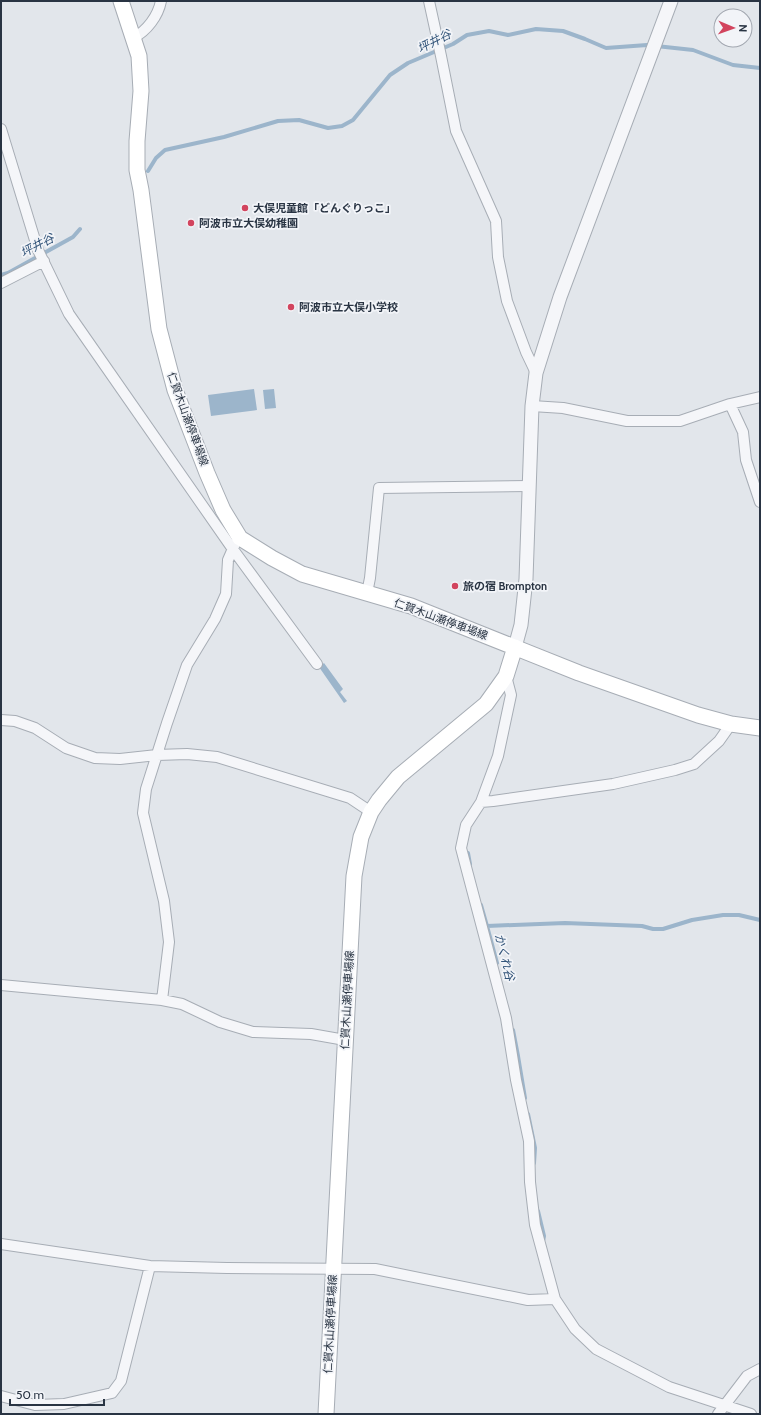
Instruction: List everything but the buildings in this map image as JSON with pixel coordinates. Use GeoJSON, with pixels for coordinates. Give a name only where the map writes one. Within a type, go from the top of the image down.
{"type":"FeatureCollection","features":[{"type":"Feature","properties":{"kind":"main road","name":"仁賀木山瀬停車場線"},"geometry":{"type":"LineString","coordinates":[[121,1],[139,56],[141,73],[137,170],[141,190],[159,329],[175,390],[236,543],[272,558],[302,574],[411,606],[594,678],[698,715],[731,724],[760,728]]}},
{"type":"Feature","properties":{"kind":"main road","name":"仁賀木山瀬停車場線"},"geometry":{"type":"LineString","coordinates":[[326,1414],[354,876],[361,838],[371,812],[398,777],[486,704],[506,676],[515,647]]}},
{"type":"Feature","properties":{"kind":"street"},"geometry":{"type":"LineString","coordinates":[[133,38],[142,34],[159,11],[161,1]]}},
{"type":"Feature","properties":{"kind":"street"},"geometry":{"type":"LineString","coordinates":[[429,1],[442,56],[456,131],[496,221],[498,257],[508,301],[526,352],[536,373]]}},
{"type":"Feature","properties":{"kind":"street"},"geometry":{"type":"LineString","coordinates":[[515,647],[521,625],[526,579],[532,406],[536,373],[560,297],[671,1]]}},
{"type":"Feature","properties":{"kind":"street"},"geometry":{"type":"LineString","coordinates":[[1,129],[41,256],[69,314],[236,543],[317,664]]}},
{"type":"Feature","properties":{"kind":"street"},"geometry":{"type":"LineString","coordinates":[[1,282],[41,256]]}},
{"type":"Feature","properties":{"kind":"street"},"geometry":{"type":"LineString","coordinates":[[532,406],[563,408],[627,421],[680,421],[730,404],[760,397]]}},
{"type":"Feature","properties":{"kind":"street"},"geometry":{"type":"LineString","coordinates":[[730,404],[743,432],[746,460],[760,502]]}},
{"type":"Feature","properties":{"kind":"street"},"geometry":{"type":"LineString","coordinates":[[367,593],[370,578],[379,488],[529,486]]}},
{"type":"Feature","properties":{"kind":"street"},"geometry":{"type":"LineString","coordinates":[[162,1000],[169,942],[164,902],[143,813],[146,789],[187,666],[215,619],[226,594],[228,560],[236,543]]}},
{"type":"Feature","properties":{"kind":"street"},"geometry":{"type":"LineString","coordinates":[[506,676],[511,695],[498,756],[481,802],[466,825],[461,848],[506,1018],[516,1080],[529,1142],[530,1182],[535,1225],[555,1299],[575,1329],[596,1349],[669,1387],[721,1410],[751,1414]]}},
{"type":"Feature","properties":{"kind":"street"},"geometry":{"type":"LineString","coordinates":[[1,720],[15,721],[35,728],[66,748],[94,758],[120,759],[157,755],[187,754],[217,757],[350,798],[371,812]]}},
{"type":"Feature","properties":{"kind":"street"},"geometry":{"type":"LineString","coordinates":[[481,802],[493,802],[613,784],[694,764],[719,741],[731,724]]}},
{"type":"Feature","properties":{"kind":"street"},"geometry":{"type":"LineString","coordinates":[[1,985],[162,1000],[182,1004],[220,1022],[253,1032],[311,1034],[345,1040]]}},
{"type":"Feature","properties":{"kind":"street"},"geometry":{"type":"LineString","coordinates":[[1,1244],[150,1266],[333,1270],[375,1269],[528,1300],[555,1299]]}},
{"type":"Feature","properties":{"kind":"street"},"geometry":{"type":"LineString","coordinates":[[1,1396],[35,1405],[64,1404],[112,1393],[121,1381],[150,1266]]}},
{"type":"Feature","properties":{"kind":"street"},"geometry":{"type":"LineString","coordinates":[[721,1410],[748,1376],[760,1368]]}},
{"type":"Feature","properties":{"kind":"water"},"geometry":{"type":"Polygon","coordinates":[[[254,389],[257,410],[211,416],[208,395],[254,389]]]}},
{"type":"Feature","properties":{"kind":"water"},"geometry":{"type":"Polygon","coordinates":[[[274,389],[276,408],[265,409],[263,390],[274,389]]]}},
{"type":"Feature","properties":{"kind":"water"},"geometry":{"type":"Polygon","coordinates":[[[324,663],[343,689],[340,692],[347,701],[344,703],[319,667],[324,663]]]}},
{"type":"Feature","properties":{"kind":"waterway","name":"坪井谷"},"geometry":{"type":"LineString","coordinates":[[148,171],[156,158],[165,150],[224,137],[278,121],[299,120],[328,128],[342,126],[353,120],[390,75],[408,63],[453,44],[467,35],[489,31],[508,35],[536,29],[563,31],[606,48],[647,45],[693,50],[733,65],[760,68]]}},
{"type":"Feature","properties":{"kind":"waterway","name":"坪井谷"},"geometry":{"type":"LineString","coordinates":[[1,275],[8,273],[73,237],[80,229]]}},
{"type":"Feature","properties":{"kind":"waterway"},"geometry":{"type":"LineString","coordinates":[[468,853],[470,864]]}},
{"type":"Feature","properties":{"kind":"waterway"},"geometry":{"type":"LineString","coordinates":[[481,905],[487,926]]}},
{"type":"Feature","properties":{"kind":"waterway","name":"かくれ谷"},"geometry":{"type":"LineString","coordinates":[[497,963],[487,926],[565,923],[642,926],[653,929],[663,929],[692,920],[723,915],[739,915],[760,920]]}},
{"type":"Feature","properties":{"kind":"waterway","name":"かくれ谷"},"geometry":{"type":"LineString","coordinates":[[513,1030],[525,1098]]}},
{"type":"Feature","properties":{"kind":"waterway","name":"かくれ谷"},"geometry":{"type":"LineString","coordinates":[[528,1114],[535,1148],[534,1163]]}},
{"type":"Feature","properties":{"kind":"waterway","name":"かくれ谷"},"geometry":{"type":"LineString","coordinates":[[538,1211],[544,1236],[543,1241]]}},
{"type":"Feature","properties":{"kind":"place","name":"大俣児童館「どんぐりっこ」"},"geometry":{"type":"Point","coordinates":[245,208]}},
{"type":"Feature","properties":{"kind":"place","name":"阿波市立大俣幼稚園"},"geometry":{"type":"Point","coordinates":[191,223]}},
{"type":"Feature","properties":{"kind":"place","name":"阿波市立大俣小学校"},"geometry":{"type":"Point","coordinates":[291,307]}},
{"type":"Feature","properties":{"kind":"place","name":"旅の宿 Brompton"},"geometry":{"type":"Point","coordinates":[455,586]}}]}
